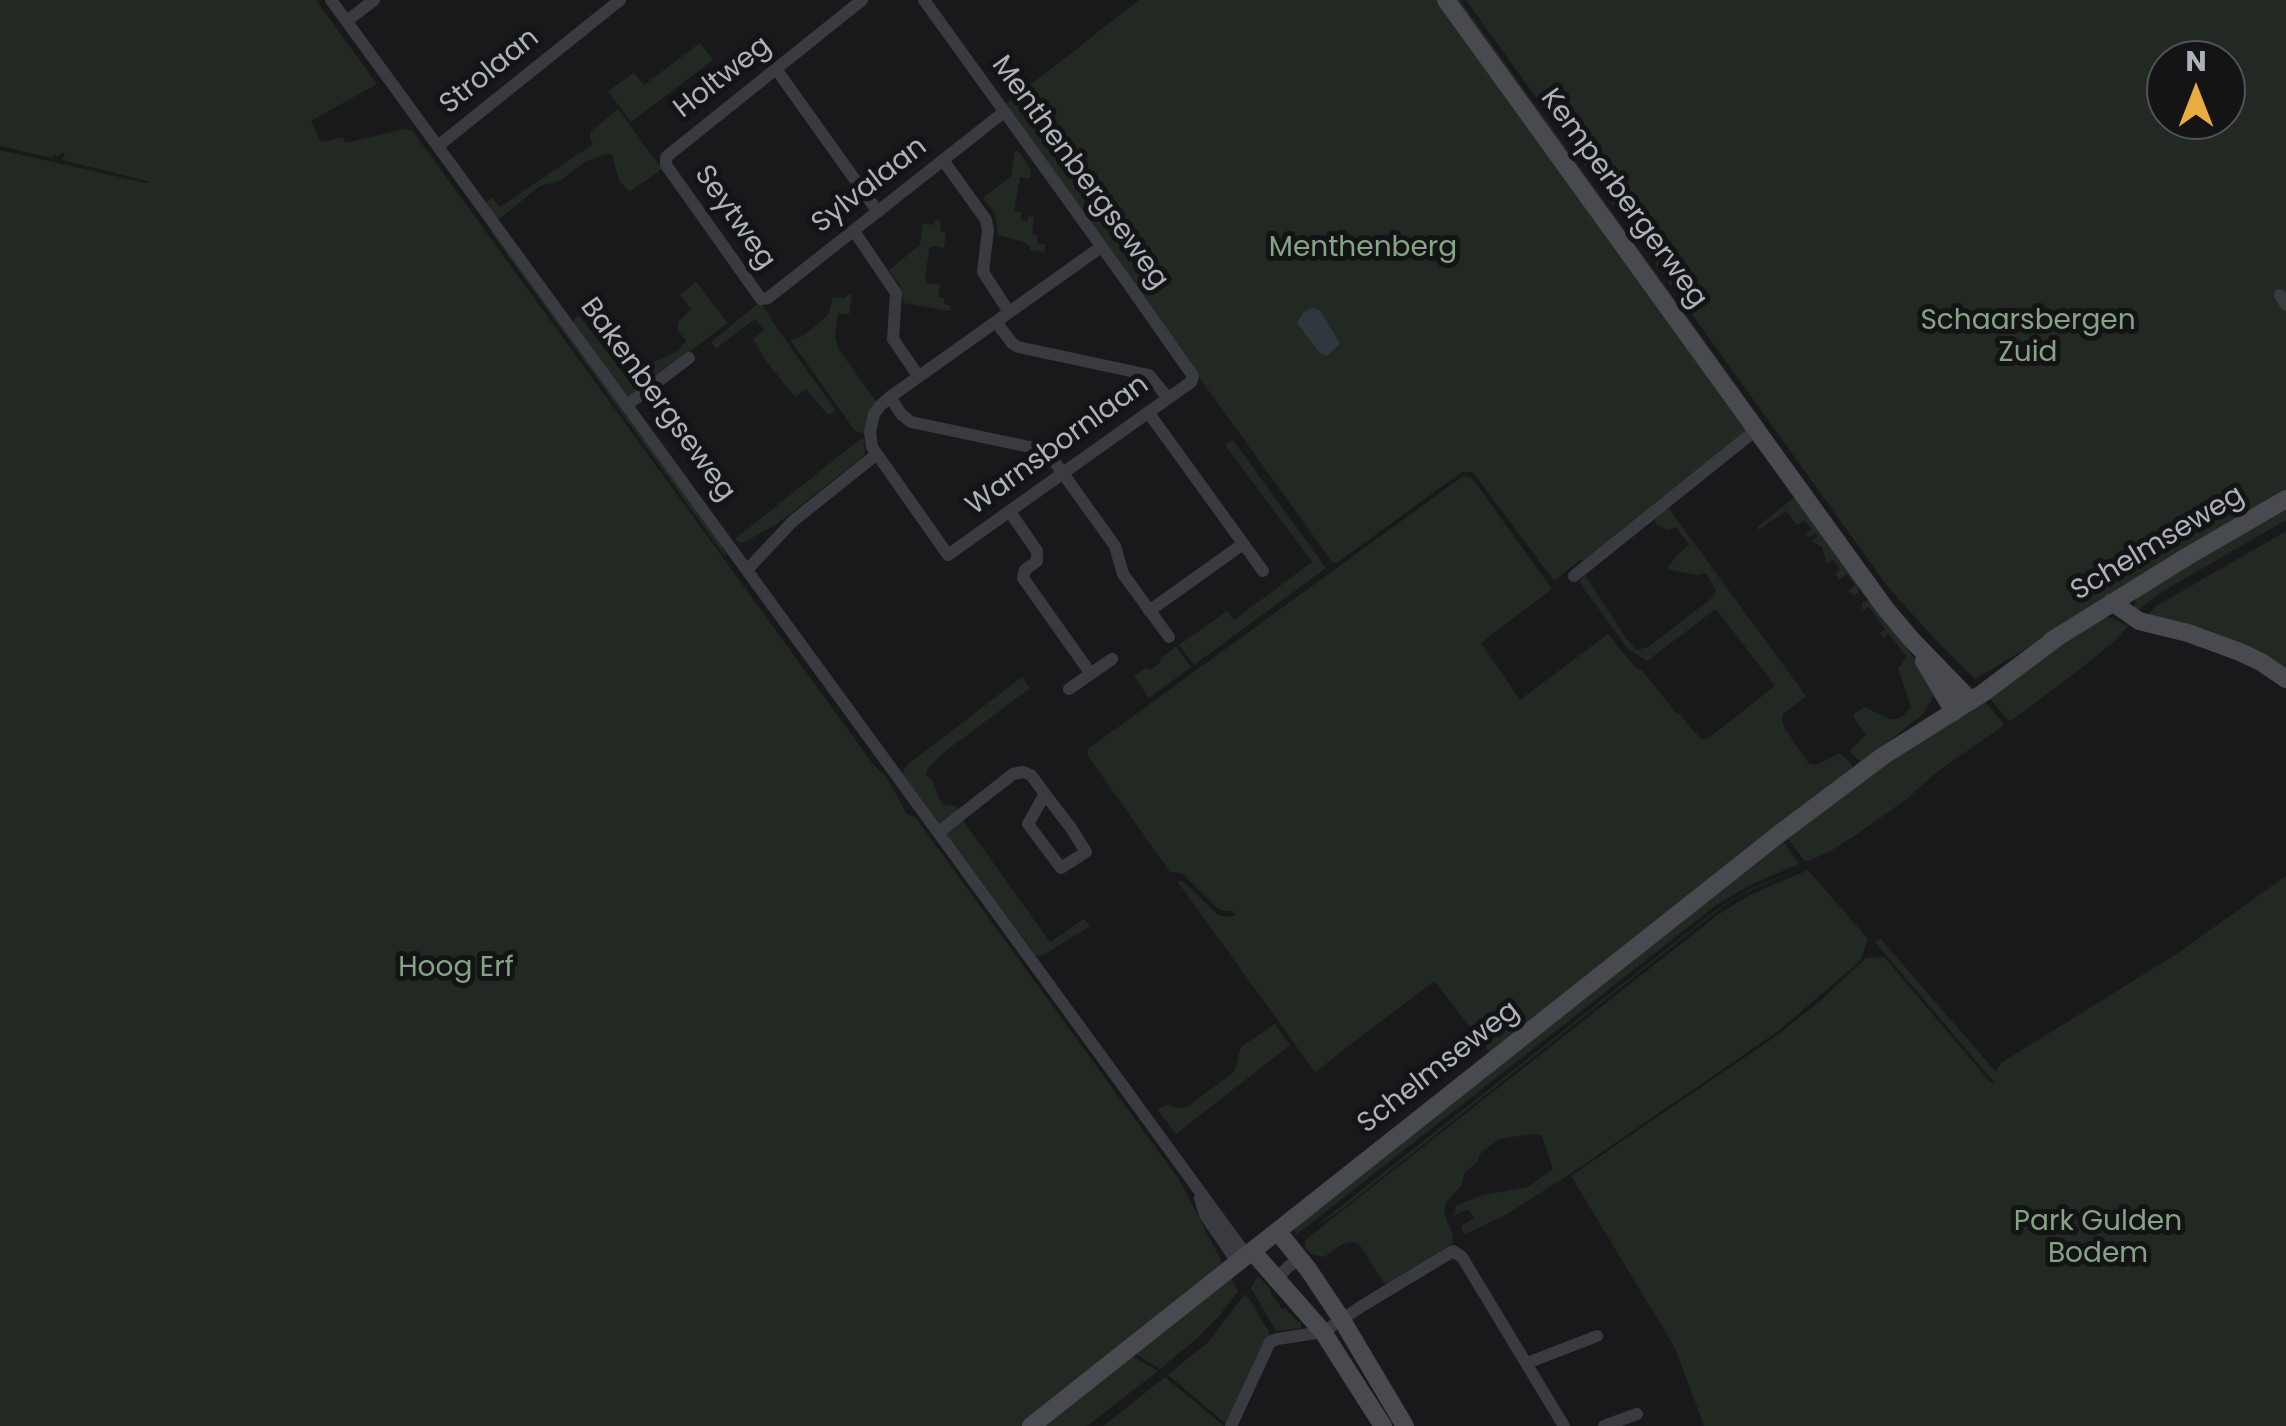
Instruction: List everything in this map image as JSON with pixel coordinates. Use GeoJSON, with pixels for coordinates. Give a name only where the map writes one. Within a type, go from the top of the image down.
{"type":"FeatureCollection","features":[{"type":"Feature","properties":{"kind":"main road","name":"Kemperbergerweg"},"geometry":{"type":"LineString","coordinates":[[1446,0],[1885,608],[1967,696]]}},
{"type":"Feature","properties":{"kind":"main road","name":"Schelmseweg"},"geometry":{"type":"LineString","coordinates":[[1032,1426],[1884,756],[1903,736],[2112,602],[2286,499]]}},
{"type":"Feature","properties":{"kind":"main road"},"geometry":{"type":"LineString","coordinates":[[2112,602],[2140,620],[2188,632],[2240,652],[2286,679]]}},
{"type":"Feature","properties":{"kind":"main road","name":"Kemperbergerweg"},"geometry":{"type":"LineString","coordinates":[[1911,639],[1950,707]]}},
{"type":"Feature","properties":{"kind":"main road"},"geometry":{"type":"LineString","coordinates":[[1278,1232],[1342,1320],[1405,1426]]}},
{"type":"Feature","properties":{"kind":"main road","name":"Bakenbergseweg"},"geometry":{"type":"LineString","coordinates":[[1246,1257],[1324,1332],[1382,1426]]}},
{"type":"Feature","properties":{"kind":"street","name":"Bakenbergseweg"},"geometry":{"type":"LineString","coordinates":[[331,0],[1195,1186],[1206,1215],[1246,1257]]}},
{"type":"Feature","properties":{"kind":"street"},"geometry":{"type":"LineString","coordinates":[[347,22],[374,0]]}},
{"type":"Feature","properties":{"kind":"street","name":"Strolaan"},"geometry":{"type":"LineString","coordinates":[[438,146],[620,0]]}},
{"type":"Feature","properties":{"kind":"street","name":"Holtweg"},"geometry":{"type":"LineString","coordinates":[[666,160],[668,153],[862,0]]}},
{"type":"Feature","properties":{"kind":"street","name":"Menthenbergseweg"},"geometry":{"type":"LineString","coordinates":[[924,0],[1193,376]]}},
{"type":"Feature","properties":{"kind":"street"},"geometry":{"type":"LineString","coordinates":[[776,68],[878,212]]}},
{"type":"Feature","properties":{"kind":"street","name":"Sylvalaan"},"geometry":{"type":"LineString","coordinates":[[768,298],[1004,112]]}},
{"type":"Feature","properties":{"kind":"street","name":"Seytweg"},"geometry":{"type":"LineString","coordinates":[[666,160],[760,299],[768,298]]}},
{"type":"Feature","properties":{"kind":"street"},"geometry":{"type":"LineString","coordinates":[[943,160],[986,220],[983,272],[1010,312]]}},
{"type":"Feature","properties":{"kind":"street"},"geometry":{"type":"LineString","coordinates":[[854,231],[896,292],[893,339],[919,377]]}},
{"type":"Feature","properties":{"kind":"street"},"geometry":{"type":"LineString","coordinates":[[748,570],[793,521],[877,454],[871,442],[872,420],[880,406],[1101,247]]}},
{"type":"Feature","properties":{"kind":"street"},"geometry":{"type":"LineString","coordinates":[[996,322],[1018,346],[1149,374],[1168,398]]}},
{"type":"Feature","properties":{"kind":"street"},"geometry":{"type":"LineString","coordinates":[[627,405],[689,358]]}},
{"type":"Feature","properties":{"kind":"street","name":"Warnsbornlaan"},"geometry":{"type":"LineString","coordinates":[[877,454],[948,555],[1191,382],[1193,376]]}},
{"type":"Feature","properties":{"kind":"street"},"geometry":{"type":"LineString","coordinates":[[890,397],[911,422],[1044,450],[1054,458],[1115,546],[1123,574],[1169,637]]}},
{"type":"Feature","properties":{"kind":"street"},"geometry":{"type":"LineString","coordinates":[[1148,412],[1263,572]]}},
{"type":"Feature","properties":{"kind":"street"},"geometry":{"type":"LineString","coordinates":[[1574,576],[1756,430]]}},
{"type":"Feature","properties":{"kind":"street"},"geometry":{"type":"LineString","coordinates":[[1010,512],[1037,550],[1037,561],[1024,570],[1024,578],[1092,674]]}},
{"type":"Feature","properties":{"kind":"street"},"geometry":{"type":"LineString","coordinates":[[1149,611],[1242,544]]}},
{"type":"Feature","properties":{"kind":"street"},"geometry":{"type":"LineString","coordinates":[[1069,689],[1112,659]]}},
{"type":"Feature","properties":{"kind":"street"},"geometry":{"type":"LineString","coordinates":[[939,832],[1013,774],[1023,772],[1031,775],[1045,794],[1086,852],[1061,868],[1028,824],[1045,794]]}},
{"type":"Feature","properties":{"kind":"street"},"geometry":{"type":"LineString","coordinates":[[1230,1426],[1270,1342],[1324,1332],[1455,1252],[1462,1257],[1564,1426]]}},
{"type":"Feature","properties":{"kind":"street"},"geometry":{"type":"LineString","coordinates":[[1278,1284],[1289,1266],[1302,1263]]}},
{"type":"Feature","properties":{"kind":"street"},"geometry":{"type":"LineString","coordinates":[[1527,1364],[1597,1336]]}},
{"type":"Feature","properties":{"kind":"street"},"geometry":{"type":"LineString","coordinates":[[1604,1426],[1637,1414]]}},
{"type":"Feature","properties":{"kind":"green space","name":"Hoog Erf"},"geometry":{"type":"Polygon","coordinates":[[[0,0],[316,0],[377,84],[311,121],[321,142],[343,137],[345,143],[412,130],[873,764],[887,778],[907,814],[915,817],[1180,1181],[1224,1266],[1024,1426],[0,1426],[0,150],[151,182],[62,160],[65,152],[51,158],[0,146],[0,0]]]}},
{"type":"Feature","properties":{"kind":"green space","name":"Menthenberg"},"geometry":{"type":"Polygon","coordinates":[[[1139,0],[1439,0],[1746,430],[1742,436],[1587,561],[1580,560],[1554,581],[1473,472],[1462,472],[1333,563],[1005,108],[1139,0]]]}},
{"type":"Feature","properties":{"kind":"green space"},"geometry":{"type":"Polygon","coordinates":[[[1452,0],[1460,0],[1765,425],[1763,426],[1452,0]]]}},
{"type":"Feature","properties":{"kind":"green space","name":"Schaarsbergen Zuid"},"geometry":{"type":"Polygon","coordinates":[[[1466,0],[2286,0],[2286,493],[1975,679],[1888,587],[1466,0]]]}},
{"type":"Feature","properties":{"kind":"green space"},"geometry":{"type":"Polygon","coordinates":[[[700,43],[713,60],[631,122],[608,91],[634,73],[644,85],[700,43]]]}},
{"type":"Feature","properties":{"kind":"green space"},"geometry":{"type":"Polygon","coordinates":[[[618,109],[662,169],[629,192],[619,180],[612,154],[606,154],[586,161],[561,180],[540,186],[498,220],[486,202],[492,198],[500,207],[593,144],[590,132],[618,109]]]}},
{"type":"Feature","properties":{"kind":"green space"},"geometry":{"type":"Polygon","coordinates":[[[1015,150],[1031,170],[1030,178],[1020,177],[1014,211],[1021,212],[1021,220],[1034,217],[1032,234],[1038,235],[1037,243],[1046,245],[1044,252],[998,235],[995,214],[983,198],[1011,176],[1015,150]]]}},
{"type":"Feature","properties":{"kind":"green space"},"geometry":{"type":"Polygon","coordinates":[[[935,220],[941,221],[940,231],[946,233],[944,248],[929,249],[925,280],[940,285],[938,297],[951,306],[949,311],[904,303],[899,284],[889,270],[920,245],[923,223],[934,225],[935,220]]]}},
{"type":"Feature","properties":{"kind":"green space"},"geometry":{"type":"Polygon","coordinates":[[[490,231],[498,235],[724,546],[726,554],[724,555],[490,231]]]}},
{"type":"Feature","properties":{"kind":"green space"},"geometry":{"type":"Polygon","coordinates":[[[696,282],[728,323],[627,398],[573,323],[574,319],[579,315],[625,376],[677,351],[686,341],[678,331],[678,322],[691,309],[680,295],[696,282]]]}},
{"type":"Feature","properties":{"kind":"green space"},"geometry":{"type":"Polygon","coordinates":[[[852,295],[849,314],[838,314],[838,348],[877,403],[863,433],[855,431],[790,340],[803,336],[828,315],[833,297],[852,295]]]}},
{"type":"Feature","properties":{"kind":"green space"},"geometry":{"type":"Polygon","coordinates":[[[760,302],[836,411],[828,415],[806,389],[795,397],[753,339],[764,330],[755,319],[716,349],[711,342],[760,302]]]}},
{"type":"Feature","properties":{"kind":"green space"},"geometry":{"type":"Polygon","coordinates":[[[864,439],[865,455],[777,524],[743,543],[735,539],[859,440],[864,439]]]}},
{"type":"Feature","properties":{"kind":"green space"},"geometry":{"type":"Polygon","coordinates":[[[1233,440],[1326,568],[1194,665],[1179,645],[1227,611],[1234,620],[1312,562],[1225,445],[1233,440]]]}},
{"type":"Feature","properties":{"kind":"green space"},"geometry":{"type":"Polygon","coordinates":[[[1463,476],[1472,478],[1552,589],[1481,643],[1520,700],[1608,634],[1701,739],[1707,739],[1775,686],[1716,609],[1647,661],[1628,649],[1579,582],[1585,575],[1637,650],[1648,647],[1712,598],[1716,591],[1706,573],[1669,570],[1676,556],[1689,545],[1676,527],[1667,530],[1656,524],[1654,517],[1667,506],[1806,696],[1783,714],[1782,720],[1809,764],[1816,765],[1840,753],[1851,763],[1852,770],[1492,1055],[1434,981],[1315,1072],[1177,881],[1182,881],[1218,915],[1236,915],[1217,908],[1182,873],[1170,872],[1088,756],[1088,749],[1463,476]]]}},
{"type":"Feature","properties":{"kind":"green space"},"geometry":{"type":"Polygon","coordinates":[[[1797,495],[1861,589],[1855,596],[1848,591],[1855,585],[1847,574],[1839,580],[1835,574],[1840,569],[1833,560],[1827,564],[1822,547],[1812,541],[1818,536],[1806,534],[1812,529],[1804,521],[1797,525],[1786,511],[1759,530],[1757,527],[1797,495]]]}},
{"type":"Feature","properties":{"kind":"green space"},"geometry":{"type":"Polygon","coordinates":[[[2286,505],[2286,520],[2165,590],[2138,610],[2134,608],[2136,597],[2286,505]]]}},
{"type":"Feature","properties":{"kind":"green space"},"geometry":{"type":"Polygon","coordinates":[[[2286,531],[2286,673],[2146,616],[2158,605],[2286,531]]]}},
{"type":"Feature","properties":{"kind":"green space"},"geometry":{"type":"Polygon","coordinates":[[[1869,601],[1916,661],[1933,697],[1923,714],[1859,761],[1849,751],[1866,735],[1854,714],[1865,707],[1895,719],[1911,707],[1898,668],[1907,657],[1889,634],[1883,638],[1880,633],[1885,629],[1869,607],[1862,609],[1862,602],[1869,601]]]}},
{"type":"Feature","properties":{"kind":"green space"},"geometry":{"type":"Polygon","coordinates":[[[2104,617],[2128,626],[2070,677],[2011,721],[2007,719],[1987,695],[2104,617]]]}},
{"type":"Feature","properties":{"kind":"green space"},"geometry":{"type":"Polygon","coordinates":[[[1176,646],[1191,667],[1149,698],[1134,676],[1147,667],[1150,670],[1176,646]]]}},
{"type":"Feature","properties":{"kind":"green space"},"geometry":{"type":"Polygon","coordinates":[[[1022,677],[1030,688],[927,769],[926,775],[940,800],[958,809],[959,814],[939,824],[902,773],[908,764],[1022,677]]]}},
{"type":"Feature","properties":{"kind":"green space"},"geometry":{"type":"Polygon","coordinates":[[[1982,698],[2003,726],[1856,835],[1832,850],[1804,860],[1787,838],[1824,807],[1982,698]]]}},
{"type":"Feature","properties":{"kind":"green space"},"geometry":{"type":"Polygon","coordinates":[[[962,819],[1050,942],[1084,919],[1090,926],[1044,955],[1036,956],[946,833],[962,819]]]}},
{"type":"Feature","properties":{"kind":"green space"},"geometry":{"type":"Polygon","coordinates":[[[1783,841],[1799,864],[1750,885],[1715,906],[1296,1235],[1294,1227],[1783,841]]]}},
{"type":"Feature","properties":{"kind":"green space"},"geometry":{"type":"Polygon","coordinates":[[[1799,868],[1739,896],[1717,911],[1316,1226],[1716,910],[1748,890],[1799,868]]]}},
{"type":"Feature","properties":{"kind":"green space"},"geometry":{"type":"Polygon","coordinates":[[[1808,870],[1868,939],[1861,959],[1777,1032],[1570,1174],[1507,1214],[1464,1235],[1461,1226],[1474,1218],[1468,1209],[1453,1216],[1457,1205],[1483,1195],[1528,1187],[1553,1169],[1542,1136],[1499,1139],[1480,1154],[1464,1174],[1462,1185],[1446,1202],[1444,1213],[1452,1244],[1388,1284],[1359,1244],[1342,1244],[1324,1257],[1306,1249],[1305,1240],[1719,914],[1750,895],[1808,870]]]}},
{"type":"Feature","properties":{"kind":"green space","name":"Park Gulden Bodem"},"geometry":{"type":"Polygon","coordinates":[[[2286,876],[2286,1426],[1704,1426],[1675,1348],[1571,1176],[1779,1034],[1866,958],[1884,957],[1994,1082],[1875,942],[1880,938],[1996,1072],[2001,1063],[2178,953],[2286,876]]]}},
{"type":"Feature","properties":{"kind":"green space"},"geometry":{"type":"Polygon","coordinates":[[[1275,1024],[1290,1045],[1176,1134],[1157,1109],[1166,1105],[1187,1107],[1234,1072],[1241,1047],[1275,1024]]]}},
{"type":"Feature","properties":{"kind":"green space"},"geometry":{"type":"Polygon","coordinates":[[[1258,1276],[1282,1309],[1301,1322],[1301,1328],[1276,1331],[1251,1288],[1258,1276]]]}},
{"type":"Feature","properties":{"kind":"green space"},"geometry":{"type":"Polygon","coordinates":[[[1231,1278],[1238,1291],[1219,1316],[1160,1369],[1133,1352],[1231,1278]]]}},
{"type":"Feature","properties":{"kind":"green space"},"geometry":{"type":"Polygon","coordinates":[[[1245,1294],[1270,1334],[1226,1424],[1168,1375],[1208,1342],[1245,1294]]]}},
{"type":"Feature","properties":{"kind":"green space"},"geometry":{"type":"Polygon","coordinates":[[[1130,1355],[1158,1371],[1087,1426],[1039,1426],[1130,1355]]]}},
{"type":"Feature","properties":{"kind":"green space"},"geometry":{"type":"Polygon","coordinates":[[[1165,1377],[1224,1426],[1103,1426],[1165,1377]]]}},
{"type":"Feature","properties":{"kind":"shaded area"},"geometry":{"type":"Polygon","coordinates":[[[1320,310],[1339,342],[1327,356],[1320,353],[1297,323],[1304,312],[1320,310]]]}}]}
